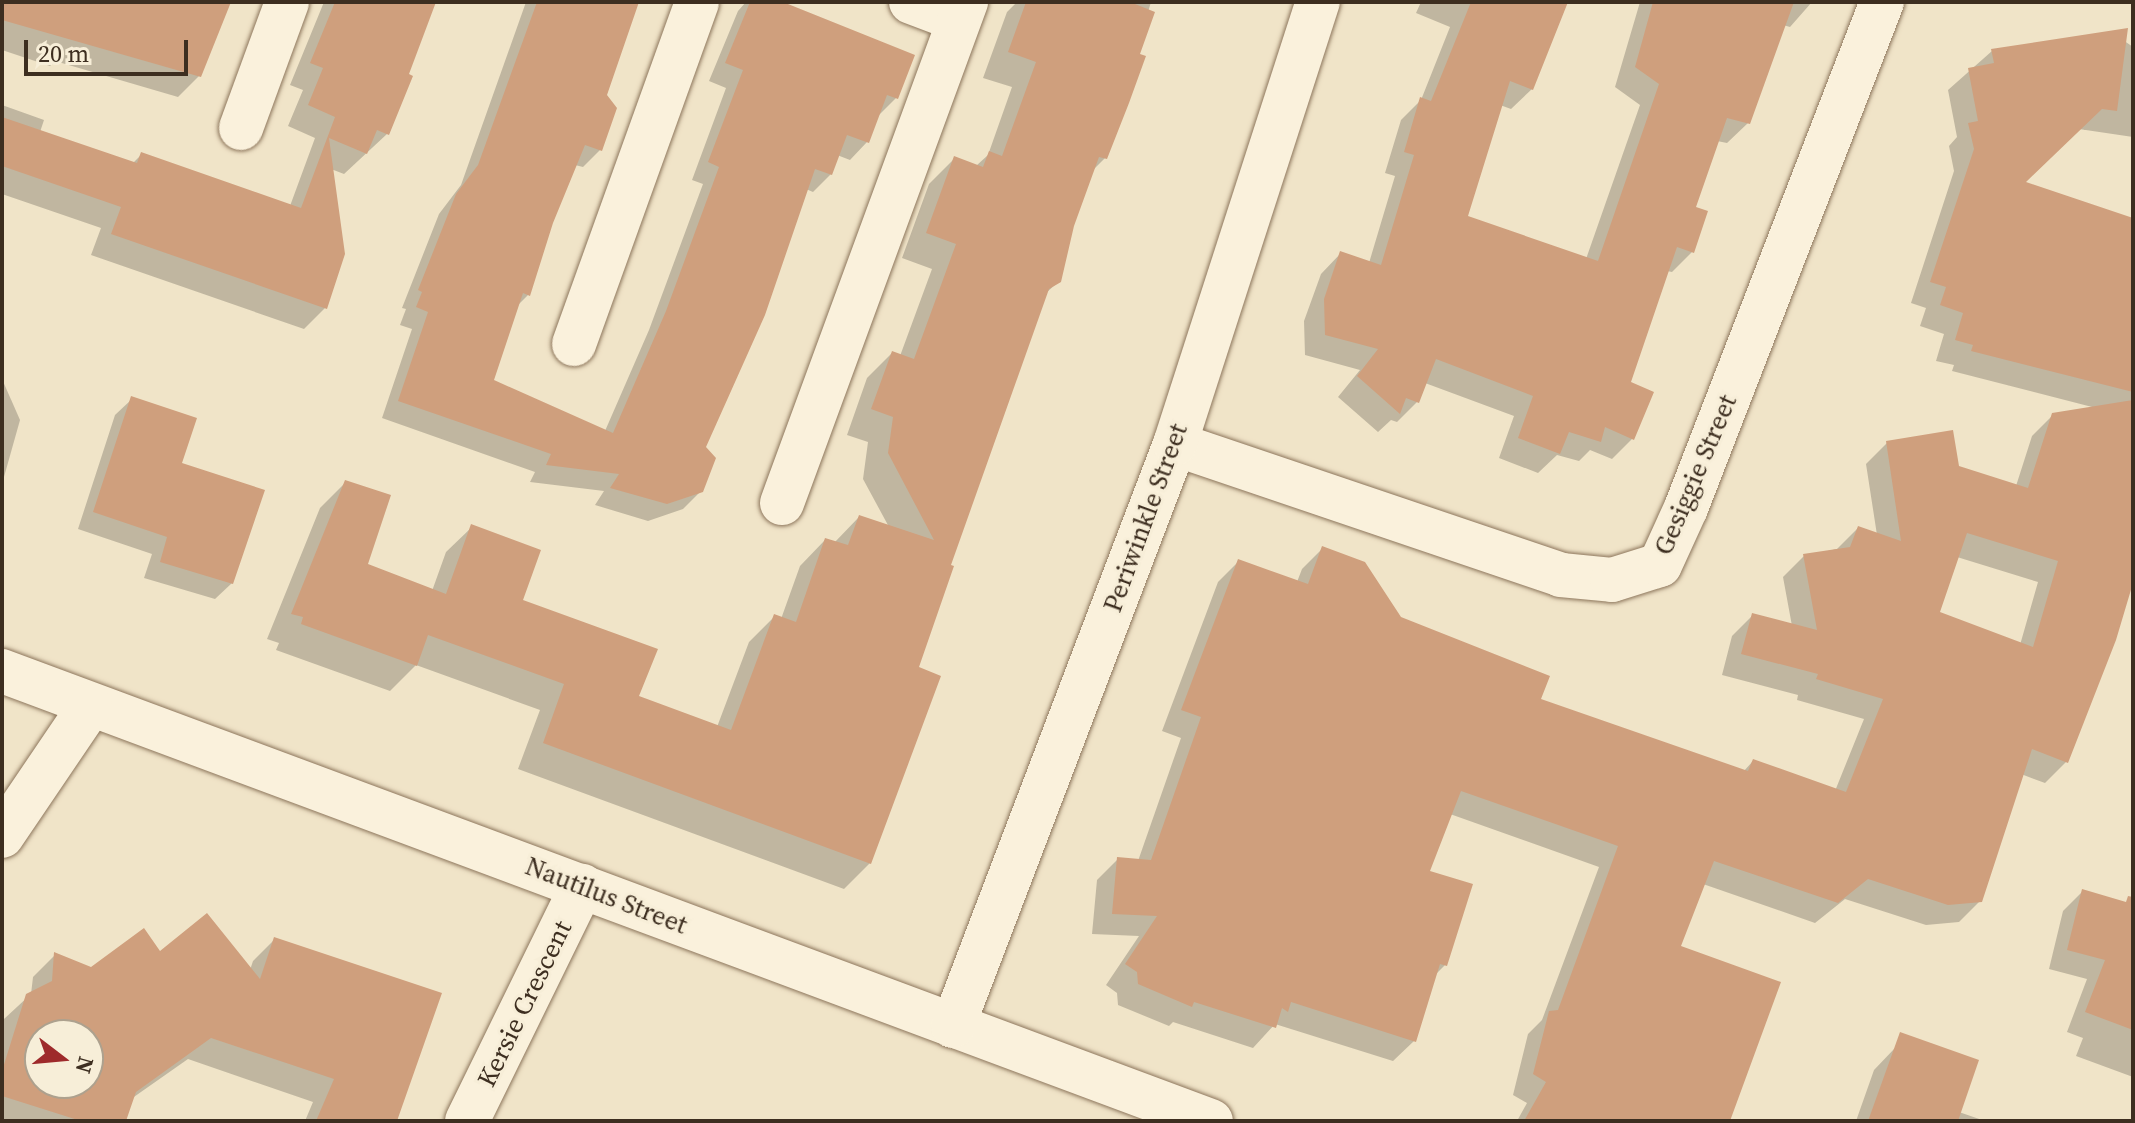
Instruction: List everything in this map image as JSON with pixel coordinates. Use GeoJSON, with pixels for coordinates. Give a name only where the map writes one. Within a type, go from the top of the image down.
{"type":"FeatureCollection","features":[{"type":"Feature","properties":{"kind":"street"},"geometry":{"type":"LineString","coordinates":[[241,128],[287,2]]}},
{"type":"Feature","properties":{"kind":"street"},"geometry":{"type":"LineString","coordinates":[[574,344],[697,2]]}},
{"type":"Feature","properties":{"kind":"street"},"geometry":{"type":"LineString","coordinates":[[782,503],[963,11],[911,2]]}},
{"type":"Feature","properties":{"kind":"street","name":"Periwinkle Street"},"geometry":{"type":"LineString","coordinates":[[953,1026],[1175,444],[1318,2]]}},
{"type":"Feature","properties":{"kind":"street","name":"Gesiggie Street"},"geometry":{"type":"LineString","coordinates":[[1175,444],[1561,575],[1612,580],[1660,565],[1686,508],[1882,2]]}},
{"type":"Feature","properties":{"kind":"street","name":"Nautilus Street"},"geometry":{"type":"LineString","coordinates":[[2,671],[1211,1121]]}},
{"type":"Feature","properties":{"kind":"street"},"geometry":{"type":"LineString","coordinates":[[2,836],[90,706]]}},
{"type":"Feature","properties":{"kind":"street","name":"Kersie Crescent"},"geometry":{"type":"LineString","coordinates":[[467,1121],[582,886]]}},
{"type":"Feature","properties":{"kind":"building"},"geometry":{"type":"Polygon","coordinates":[[[2,2],[231,2],[201,77],[2,20],[2,2]]]}},
{"type":"Feature","properties":{"kind":"building"},"geometry":{"type":"Polygon","coordinates":[[[335,2],[436,2],[409,74],[413,76],[389,135],[377,130],[367,154],[329,138],[345,254],[327,309],[111,234],[121,207],[2,166],[2,117],[137,163],[141,152],[301,208],[335,117],[308,105],[323,68],[310,63],[335,2]]]}},
{"type":"Feature","properties":{"kind":"building"},"geometry":{"type":"Polygon","coordinates":[[[537,2],[639,2],[607,95],[617,108],[602,151],[585,145],[553,223],[530,296],[523,293],[494,380],[613,433],[666,311],[719,167],[708,162],[743,70],[725,63],[750,2],[783,2],[915,55],[898,99],[887,95],[869,143],[847,135],[832,175],[815,169],[765,315],[706,447],[716,458],[703,492],[667,504],[610,488],[619,474],[546,465],[551,454],[398,401],[428,312],[416,307],[422,292],[418,290],[456,194],[478,165],[537,2]]]}},
{"type":"Feature","properties":{"kind":"building"},"geometry":{"type":"Polygon","coordinates":[[[1026,2],[1130,2],[1155,12],[1140,54],[1146,56],[1129,103],[1107,159],[1099,157],[1074,226],[1061,282],[1049,289],[951,565],[954,566],[919,667],[941,676],[871,864],[543,743],[564,684],[428,635],[417,666],[301,624],[303,617],[291,614],[345,480],[391,495],[368,564],[446,594],[471,524],[541,550],[523,600],[658,649],[639,696],[731,730],[774,614],[796,622],[825,538],[848,545],[859,515],[934,540],[888,453],[893,417],[871,409],[892,351],[914,359],[956,244],[926,233],[954,156],[983,167],[989,151],[1002,156],[1036,62],[1008,52],[1026,2]]]}},
{"type":"Feature","properties":{"kind":"building"},"geometry":{"type":"Polygon","coordinates":[[[1471,2],[1568,2],[1533,90],[1510,81],[1468,216],[1598,261],[1659,84],[1635,67],[1653,2],[1794,2],[1750,124],[1727,118],[1696,207],[1708,211],[1694,253],[1677,247],[1631,382],[1654,392],[1634,440],[1605,427],[1601,442],[1569,432],[1560,454],[1518,438],[1533,396],[1436,359],[1419,403],[1406,398],[1400,414],[1357,376],[1378,349],[1325,335],[1324,299],[1340,251],[1381,265],[1414,155],[1404,152],[1420,97],[1431,101],[1471,2]]]}},
{"type":"Feature","properties":{"kind":"building"},"geometry":{"type":"Polygon","coordinates":[[[2128,28],[2117,111],[2102,109],[2026,182],[2133,218],[2133,392],[1971,351],[1973,345],[1955,340],[1963,313],[1940,305],[1946,287],[1930,282],[1974,149],[1968,123],[1978,121],[1968,68],[1994,63],[1991,49],[2128,28]]]}},
{"type":"Feature","properties":{"kind":"building"},"geometry":{"type":"Polygon","coordinates":[[[131,396],[197,418],[182,463],[265,490],[233,584],[160,562],[167,537],[93,512],[131,396]]]}},
{"type":"Feature","properties":{"kind":"building"},"geometry":{"type":"Polygon","coordinates":[[[2133,400],[2133,583],[2116,640],[2068,763],[2032,749],[1982,902],[1948,905],[1868,879],[1838,903],[1714,861],[1681,946],[1781,982],[1730,1121],[1524,1121],[1546,1082],[1533,1074],[1549,1011],[1558,1010],[1618,846],[1461,791],[1430,871],[1473,884],[1447,966],[1440,964],[1416,1042],[1291,1002],[1288,1012],[1282,1008],[1276,1028],[1194,1002],[1192,1007],[1138,984],[1137,972],[1125,964],[1157,916],[1112,914],[1117,857],[1151,860],[1201,717],[1181,710],[1238,559],[1308,584],[1322,546],[1365,562],[1401,617],[1550,676],[1541,699],[1748,771],[1753,759],[1846,792],[1883,699],[1816,679],[1818,674],[1741,654],[1752,613],[1817,630],[1803,554],[1850,547],[1858,526],[1901,541],[1886,441],[1953,430],[1959,466],[2028,488],[2052,413],[2133,400]],[[1967,533],[1940,612],[2033,647],[2058,561],[1967,533]]]}},
{"type":"Feature","properties":{"kind":"building"},"geometry":{"type":"Polygon","coordinates":[[[2082,889],[2126,902],[2128,896],[2133,897],[2133,1030],[2085,1012],[2105,960],[2067,950],[2082,889]]]}},
{"type":"Feature","properties":{"kind":"building"},"geometry":{"type":"Polygon","coordinates":[[[207,913],[260,979],[274,937],[442,993],[397,1121],[316,1121],[334,1079],[211,1038],[136,1092],[126,1121],[81,1121],[2,1096],[2,1071],[26,994],[52,981],[54,952],[91,967],[144,928],[160,951],[207,913]]]}},
{"type":"Feature","properties":{"kind":"building"},"geometry":{"type":"Polygon","coordinates":[[[1900,1032],[1979,1060],[1958,1121],[1868,1121],[1900,1032]]]}}]}
